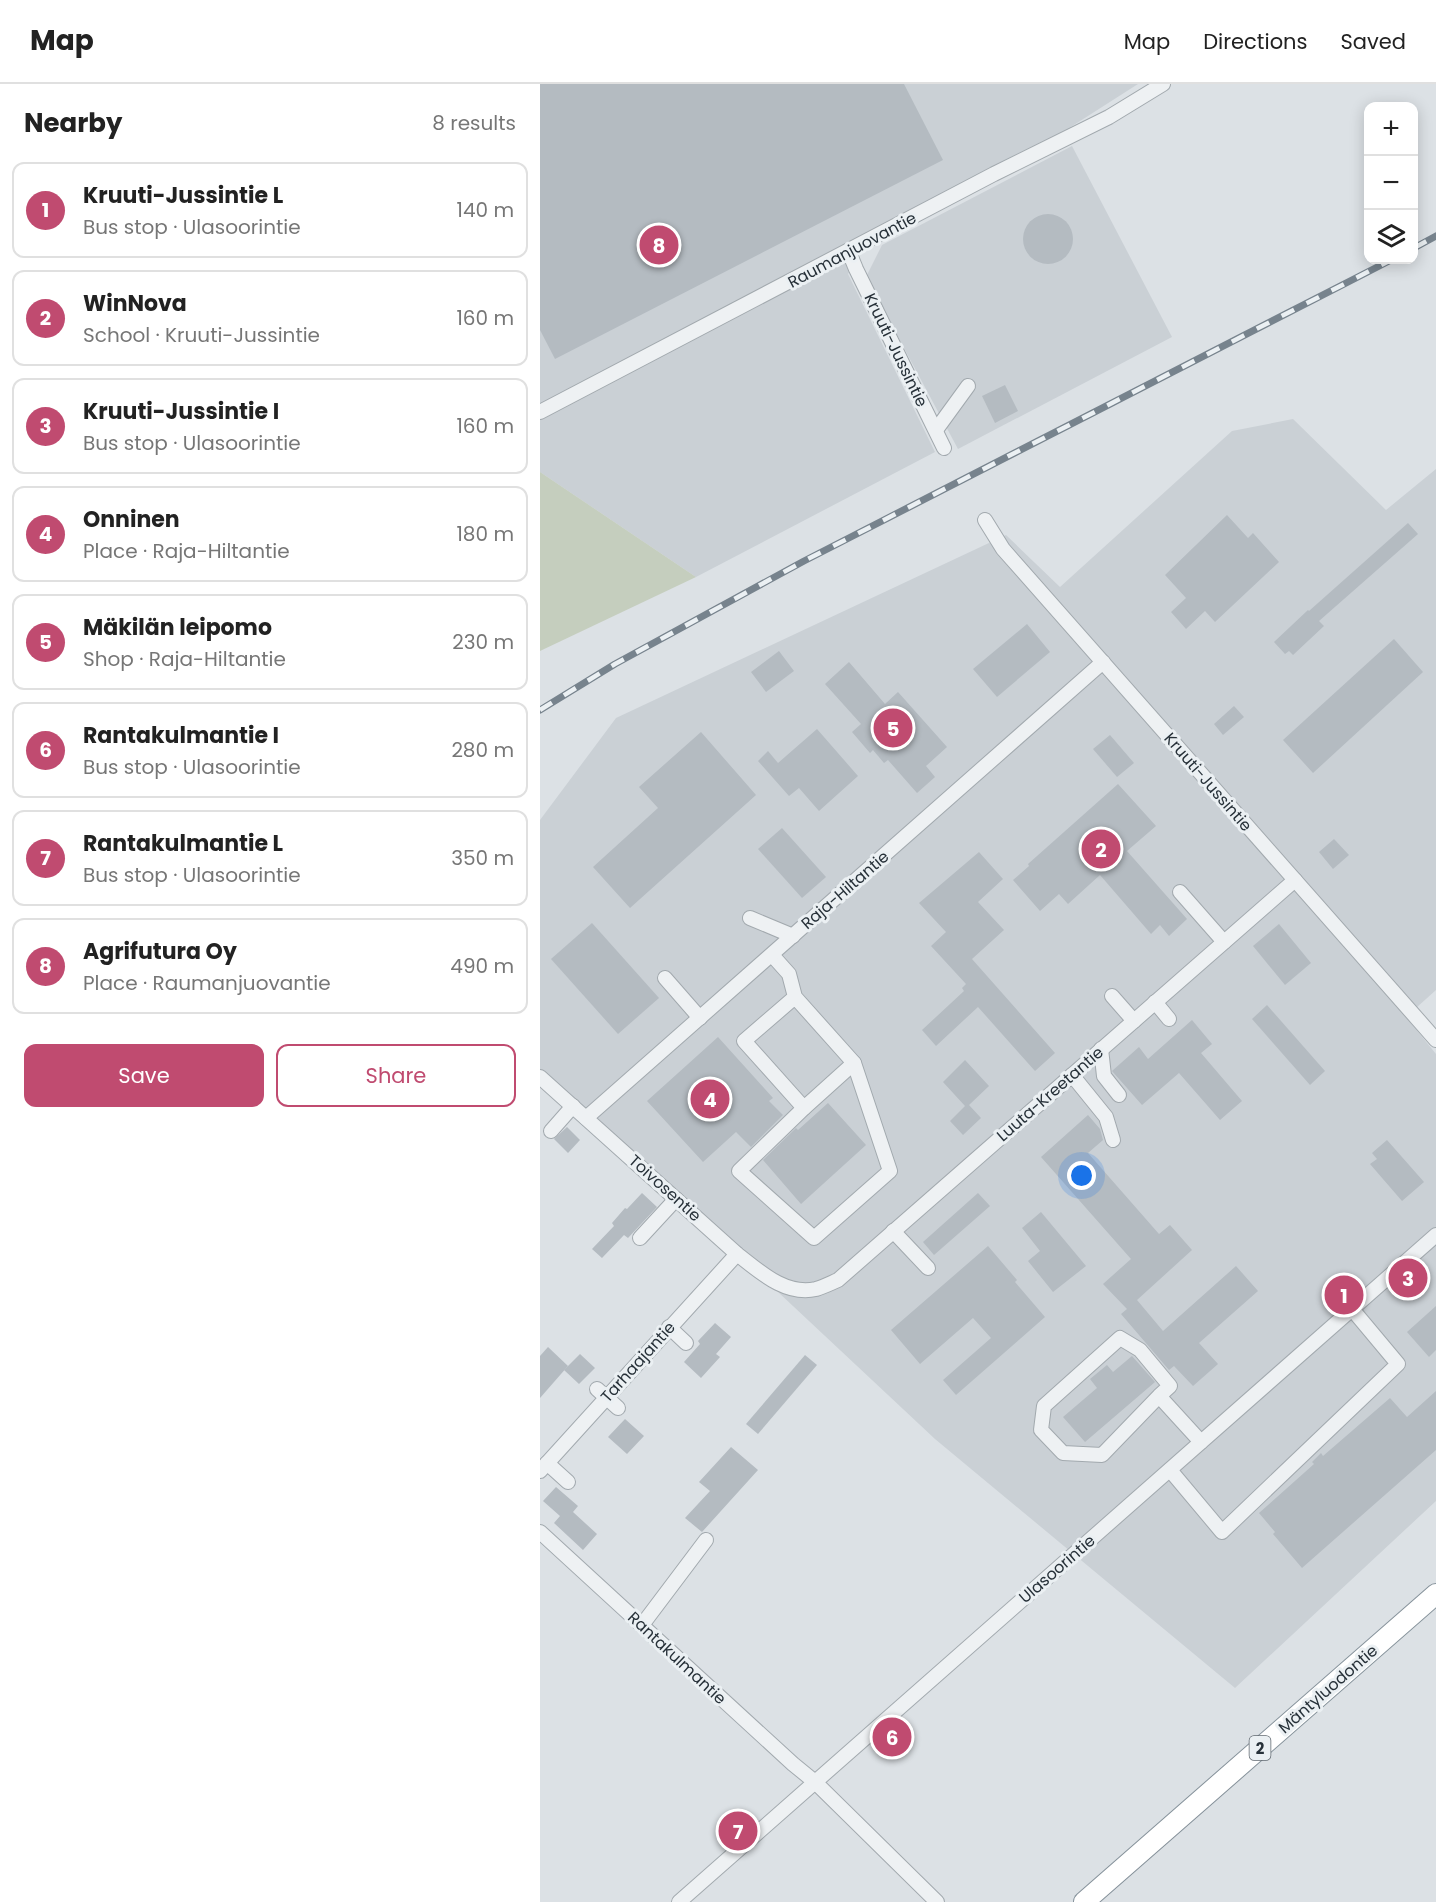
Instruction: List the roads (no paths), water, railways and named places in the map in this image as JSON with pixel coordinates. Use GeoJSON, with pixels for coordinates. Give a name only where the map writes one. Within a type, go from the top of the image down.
{"type":"FeatureCollection","features":[{"type":"Feature","properties":{"kind":"highway","name":"Mäntyluodontie"},"geometry":{"type":"LineString","coordinates":[[1084,1902],[1436,1594]]}},
{"type":"Feature","properties":{"kind":"street","name":"Raumanjuovantie"},"geometry":{"type":"LineString","coordinates":[[540,412],[994,174],[1109,117],[1163,84]]}},
{"type":"Feature","properties":{"kind":"street","name":"Kruuti-Jussintie"},"geometry":{"type":"LineString","coordinates":[[849,252],[944,448]]}},
{"type":"Feature","properties":{"kind":"street"},"geometry":{"type":"LineString","coordinates":[[936,430],[968,386]]}},
{"type":"Feature","properties":{"kind":"street","name":"Kruuti-Jussintie"},"geometry":{"type":"LineString","coordinates":[[985,520],[1003,549],[1436,1040]]}},
{"type":"Feature","properties":{"kind":"street","name":"Raja-Hiltantie"},"geometry":{"type":"LineString","coordinates":[[586,1118],[1103,662]]}},
{"type":"Feature","properties":{"kind":"street","name":"Luuta-Kreetantie"},"geometry":{"type":"LineString","coordinates":[[796,1290],[815,1289],[838,1280],[1295,880]]}},
{"type":"Feature","properties":{"kind":"street"},"geometry":{"type":"LineString","coordinates":[[1180,892],[1224,942]]}},
{"type":"Feature","properties":{"kind":"street"},"geometry":{"type":"LineString","coordinates":[[750,918],[793,936]]}},
{"type":"Feature","properties":{"kind":"street"},"geometry":{"type":"LineString","coordinates":[[772,955],[789,974],[795,998],[854,1063],[890,1171],[814,1238],[738,1171],[854,1063]]}},
{"type":"Feature","properties":{"kind":"street"},"geometry":{"type":"LineString","coordinates":[[665,978],[700,1018]]}},
{"type":"Feature","properties":{"kind":"street"},"geometry":{"type":"LineString","coordinates":[[1112,996],[1134,1021]]}},
{"type":"Feature","properties":{"kind":"street"},"geometry":{"type":"LineString","coordinates":[[795,998],[744,1041],[804,1108]]}},
{"type":"Feature","properties":{"kind":"street"},"geometry":{"type":"LineString","coordinates":[[1155,1002],[1169,1019]]}},
{"type":"Feature","properties":{"kind":"street"},"geometry":{"type":"LineString","coordinates":[[1101,1049],[1104,1077],[1119,1095]]}},
{"type":"Feature","properties":{"kind":"street"},"geometry":{"type":"LineString","coordinates":[[1072,1075],[1106,1117],[1113,1140]]}},
{"type":"Feature","properties":{"kind":"street","name":"Toivosentie"},"geometry":{"type":"LineString","coordinates":[[540,1077],[737,1254],[772,1280],[796,1290]]}},
{"type":"Feature","properties":{"kind":"street"},"geometry":{"type":"LineString","coordinates":[[551,1131],[573,1106]]}},
{"type":"Feature","properties":{"kind":"street"},"geometry":{"type":"LineString","coordinates":[[640,1238],[676,1199]]}},
{"type":"Feature","properties":{"kind":"street"},"geometry":{"type":"LineString","coordinates":[[893,1231],[928,1268]]}},
{"type":"Feature","properties":{"kind":"street","name":"Ulasoorintie"},"geometry":{"type":"LineString","coordinates":[[679,1902],[1436,1235]]}},
{"type":"Feature","properties":{"kind":"street","name":"Tarhaajantie"},"geometry":{"type":"LineString","coordinates":[[543,1467],[602,1393],[669,1328],[737,1254]]}},
{"type":"Feature","properties":{"kind":"street"},"geometry":{"type":"LineString","coordinates":[[1170,1470],[1222,1532],[1398,1364],[1352,1309]]}},
{"type":"Feature","properties":{"kind":"street"},"geometry":{"type":"LineString","coordinates":[[669,1328],[686,1343]]}},
{"type":"Feature","properties":{"kind":"street"},"geometry":{"type":"LineString","coordinates":[[1120,1338],[1140,1350],[1170,1386],[1159,1396],[1102,1455],[1063,1453],[1041,1430],[1044,1406],[1120,1338]]}},
{"type":"Feature","properties":{"kind":"street"},"geometry":{"type":"LineString","coordinates":[[602,1393],[618,1408]]}},
{"type":"Feature","properties":{"kind":"street"},"geometry":{"type":"LineString","coordinates":[[1159,1396],[1201,1442]]}},
{"type":"Feature","properties":{"kind":"street"},"geometry":{"type":"LineString","coordinates":[[543,1467],[568,1482]]}},
{"type":"Feature","properties":{"kind":"street","name":"Rantakulmantie"},"geometry":{"type":"LineString","coordinates":[[540,1532],[815,1782],[937,1902]]}},
{"type":"Feature","properties":{"kind":"street"},"geometry":{"type":"LineString","coordinates":[[642,1625],[706,1540]]}},
{"type":"Feature","properties":{"kind":"railway"},"geometry":{"type":"LineString","coordinates":[[1418,246],[1436,236]]}},
{"type":"Feature","properties":{"kind":"railway"},"geometry":{"type":"LineString","coordinates":[[540,710],[615,664],[804,561],[1383,264]]}},
{"type":"Feature","properties":{"kind":"place","name":"Agrifutura Oy"},"geometry":{"type":"Point","coordinates":[659,245]}},
{"type":"Feature","properties":{"kind":"place","name":"Mäkilän leipomo"},"geometry":{"type":"Point","coordinates":[893,728]}},
{"type":"Feature","properties":{"kind":"place","name":"WinNova"},"geometry":{"type":"Point","coordinates":[1101,849]}},
{"type":"Feature","properties":{"kind":"place","name":"Onninen"},"geometry":{"type":"Point","coordinates":[710,1099]}},
{"type":"Feature","properties":{"kind":"place","name":"Kruuti-Jussintie I"},"geometry":{"type":"Point","coordinates":[1408,1278]}},
{"type":"Feature","properties":{"kind":"place","name":"Kruuti-Jussintie L"},"geometry":{"type":"Point","coordinates":[1344,1295]}},
{"type":"Feature","properties":{"kind":"place","name":"Rantakulmantie I"},"geometry":{"type":"Point","coordinates":[892,1737]}},
{"type":"Feature","properties":{"kind":"place","name":"Rantakulmantie L"},"geometry":{"type":"Point","coordinates":[738,1831]}}]}
